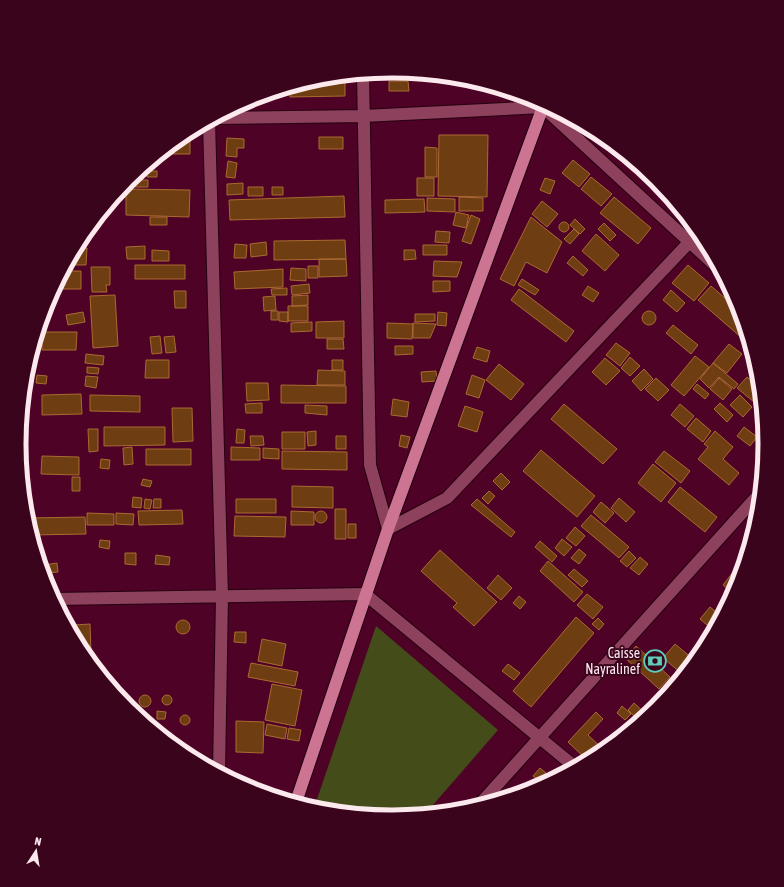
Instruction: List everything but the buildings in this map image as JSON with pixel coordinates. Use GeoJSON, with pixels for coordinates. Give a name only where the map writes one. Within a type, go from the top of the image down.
{"type":"FeatureCollection","features":[{"type":"Feature","properties":{"kind":"main road"},"geometry":{"type":"LineString","coordinates":[[298,797],[388,529],[542,110]]}},
{"type":"Feature","properties":{"kind":"street"},"geometry":{"type":"LineString","coordinates":[[363,79],[370,465],[388,529],[447,498],[694,237]]}},
{"type":"Feature","properties":{"kind":"street"},"geometry":{"type":"LineString","coordinates":[[225,118],[363,116],[533,106]]}},
{"type":"Feature","properties":{"kind":"street"},"geometry":{"type":"LineString","coordinates":[[555,116],[709,261]]}},
{"type":"Feature","properties":{"kind":"street"},"geometry":{"type":"LineString","coordinates":[[208,127],[222,596],[219,766]]}},
{"type":"Feature","properties":{"kind":"street"},"geometry":{"type":"LineString","coordinates":[[486,797],[753,500]]}},
{"type":"Feature","properties":{"kind":"street"},"geometry":{"type":"LineString","coordinates":[[61,599],[365,594],[570,763]]}},
{"type":"Feature","properties":{"kind":"green space"},"geometry":{"type":"Polygon","coordinates":[[[376,626],[498,730],[431,807],[392,810],[368,809],[316,801],[376,626]]]}},
{"type":"Feature","properties":{"kind":"place","name":"Caisse Nayralinef"},"geometry":{"type":"Point","coordinates":[655,661]}}]}
